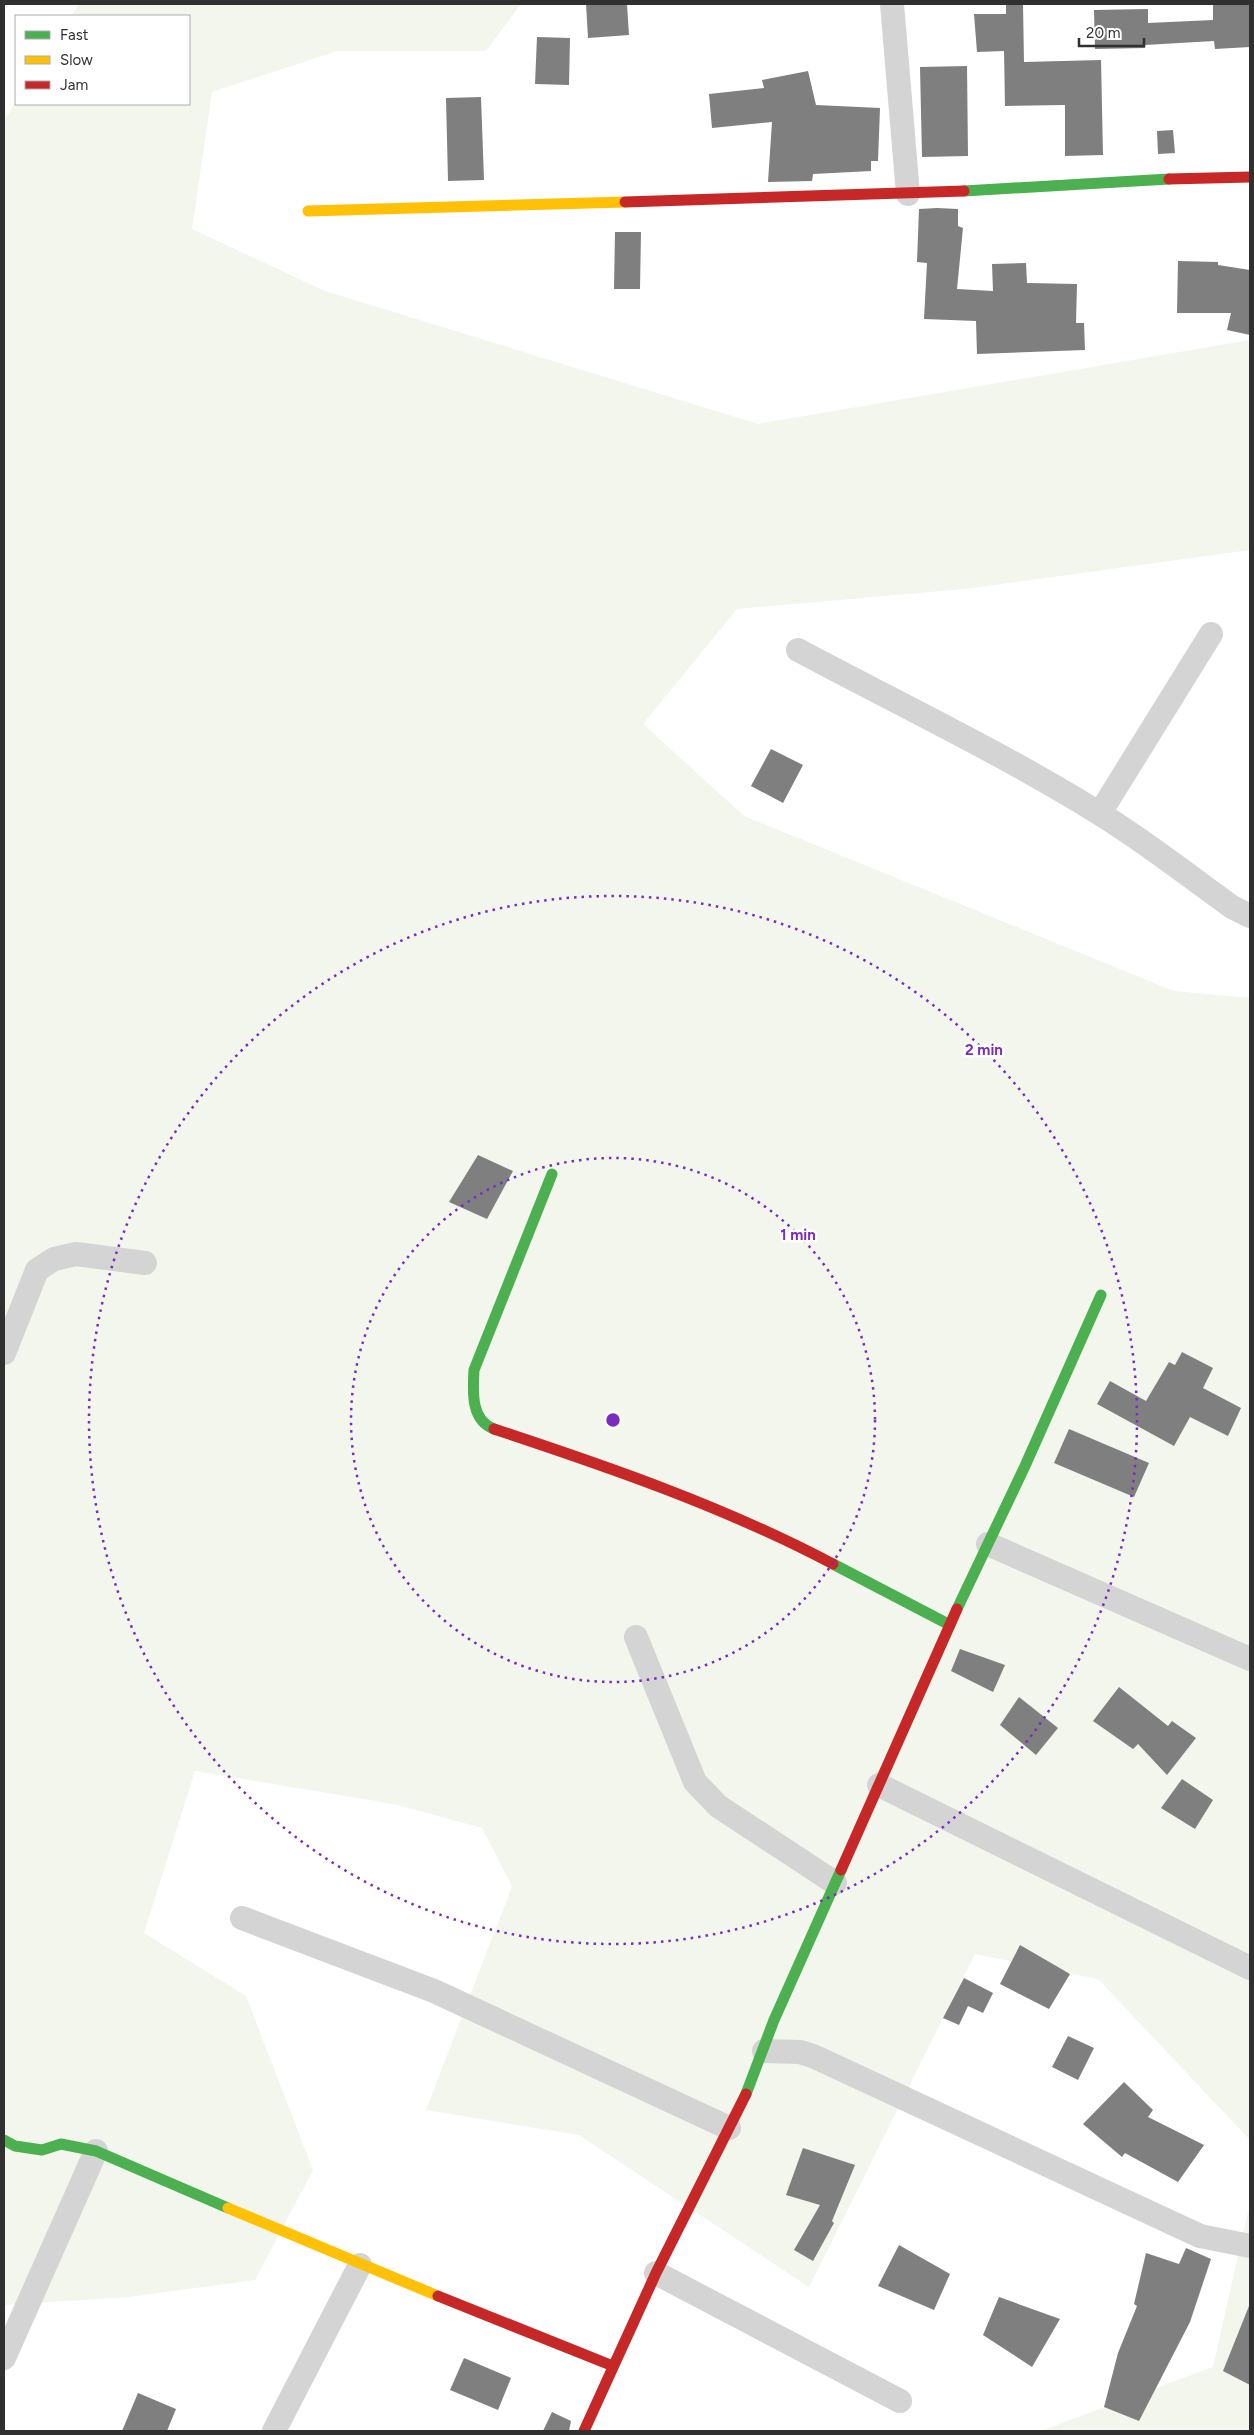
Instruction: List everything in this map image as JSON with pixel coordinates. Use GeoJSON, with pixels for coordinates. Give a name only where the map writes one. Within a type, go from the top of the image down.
{"type":"FeatureCollection","features":[{"type":"Feature","properties":{"kind":"street"},"geometry":{"type":"LineString","coordinates":[[892,4],[908,194]]}},
{"type":"Feature","properties":{"kind":"street"},"geometry":{"type":"LineString","coordinates":[[308,210],[908,194],[1134,181],[1250,177]]}},
{"type":"Feature","properties":{"kind":"street"},"geometry":{"type":"LineString","coordinates":[[1100,813],[1211,634]]}},
{"type":"Feature","properties":{"kind":"street"},"geometry":{"type":"LineString","coordinates":[[798,650],[1044,781],[1100,813],[1133,834],[1232,907],[1250,916]]}},
{"type":"Feature","properties":{"kind":"street"},"geometry":{"type":"LineString","coordinates":[[552,1174],[474,1370],[473,1397],[477,1413],[490,1428],[594,1462],[778,1535],[950,1625]]}},
{"type":"Feature","properties":{"kind":"street"},"geometry":{"type":"LineString","coordinates":[[4,1353],[37,1270],[54,1259],[76,1254],[145,1263]]}},
{"type":"Feature","properties":{"kind":"street"},"geometry":{"type":"LineString","coordinates":[[584,2431],[656,2273],[715,2161],[744,2099],[764,2051],[774,2020],[950,1625],[1101,1295]]}},
{"type":"Feature","properties":{"kind":"street"},"geometry":{"type":"LineString","coordinates":[[988,1544],[1250,1660]]}},
{"type":"Feature","properties":{"kind":"street"},"geometry":{"type":"LineString","coordinates":[[636,1637],[695,1782],[718,1806],[835,1883]]}},
{"type":"Feature","properties":{"kind":"street"},"geometry":{"type":"LineString","coordinates":[[879,1785],[1250,1968]]}},
{"type":"Feature","properties":{"kind":"street"},"geometry":{"type":"LineString","coordinates":[[242,1918],[434,1990],[729,2128]]}},
{"type":"Feature","properties":{"kind":"street"},"geometry":{"type":"LineString","coordinates":[[764,2051],[800,2052],[813,2056],[1200,2236],[1250,2246]]}},
{"type":"Feature","properties":{"kind":"street"},"geometry":{"type":"LineString","coordinates":[[4,2140],[15,2146],[42,2150],[60,2144],[96,2151],[360,2265],[613,2366]]}},
{"type":"Feature","properties":{"kind":"street"},"geometry":{"type":"LineString","coordinates":[[4,2358],[96,2151]]}},
{"type":"Feature","properties":{"kind":"street"},"geometry":{"type":"LineString","coordinates":[[274,2431],[360,2265]]}},
{"type":"Feature","properties":{"kind":"street"},"geometry":{"type":"LineString","coordinates":[[656,2273],[900,2402]]}},
{"type":"Feature","properties":{"kind":"shaded area"},"geometry":{"type":"Polygon","coordinates":[[[79,4],[521,4],[486,51],[337,51],[212,92],[192,229],[325,291],[758,424],[1250,340],[1250,550],[964,589],[737,609],[643,724],[744,816],[1174,991],[1250,998],[1250,2140],[1098,1979],[975,1954],[809,2287],[579,2135],[426,2110],[512,1886],[482,1828],[394,1804],[195,1771],[144,1933],[246,1996],[313,2170],[255,2280],[128,2297],[4,2305],[4,121],[15,103],[15,105],[190,105],[190,15],[72,15],[79,4]]]}},
{"type":"Feature","properties":{"kind":"shaded area"},"geometry":{"type":"Polygon","coordinates":[[[1250,2203],[1250,2431],[1040,2431],[1213,2367],[1250,2203]]]}},
{"type":"Feature","properties":{"kind":"building"},"geometry":{"type":"Polygon","coordinates":[[[586,4],[627,4],[629,35],[588,38],[586,4]]]}},
{"type":"Feature","properties":{"kind":"building"},"geometry":{"type":"Polygon","coordinates":[[[1006,4],[1023,4],[1024,62],[1101,60],[1103,155],[1065,156],[1065,105],[1005,106],[1004,51],[977,52],[974,14],[1006,14],[1006,4]]]}},
{"type":"Feature","properties":{"kind":"building"},"geometry":{"type":"Polygon","coordinates":[[[1213,4],[1250,4],[1250,47],[1215,49],[1214,41],[1145,45],[1145,48],[1095,49],[1094,10],[1148,9],[1148,23],[1213,20],[1213,4]]]}},
{"type":"Feature","properties":{"kind":"building"},"geometry":{"type":"Polygon","coordinates":[[[537,37],[570,38],[569,85],[535,84],[537,37]]]}},
{"type":"Feature","properties":{"kind":"building"},"geometry":{"type":"Polygon","coordinates":[[[967,66],[968,156],[922,157],[920,67],[967,66]]]}},
{"type":"Feature","properties":{"kind":"building"},"geometry":{"type":"Polygon","coordinates":[[[808,71],[816,105],[880,108],[878,161],[871,161],[871,171],[813,174],[812,181],[768,182],[772,122],[712,128],[709,94],[764,88],[762,80],[808,71]]]}},
{"type":"Feature","properties":{"kind":"building"},"geometry":{"type":"Polygon","coordinates":[[[481,97],[484,180],[448,181],[446,98],[481,97]]]}},
{"type":"Feature","properties":{"kind":"building"},"geometry":{"type":"Polygon","coordinates":[[[1173,130],[1175,153],[1158,154],[1157,131],[1173,130]]]}},
{"type":"Feature","properties":{"kind":"building"},"geometry":{"type":"Polygon","coordinates":[[[919,209],[958,209],[958,226],[963,228],[957,289],[993,291],[992,264],[1026,263],[1027,283],[1077,284],[1076,323],[1084,323],[1085,350],[977,354],[976,321],[924,319],[927,263],[917,262],[919,209]]]}},
{"type":"Feature","properties":{"kind":"building"},"geometry":{"type":"Polygon","coordinates":[[[615,232],[641,232],[640,289],[614,289],[615,232]]]}},
{"type":"Feature","properties":{"kind":"building"},"geometry":{"type":"Polygon","coordinates":[[[1178,261],[1218,262],[1218,265],[1250,270],[1250,335],[1227,330],[1231,313],[1177,313],[1178,261]]]}},
{"type":"Feature","properties":{"kind":"building"},"geometry":{"type":"Polygon","coordinates":[[[771,749],[803,765],[783,803],[751,786],[771,749]]]}},
{"type":"Feature","properties":{"kind":"building"},"geometry":{"type":"Polygon","coordinates":[[[478,1155],[513,1171],[487,1219],[449,1202],[478,1155]]]}},
{"type":"Feature","properties":{"kind":"building"},"geometry":{"type":"Polygon","coordinates":[[[1182,1352],[1213,1368],[1203,1388],[1241,1408],[1228,1436],[1190,1417],[1174,1446],[1097,1404],[1110,1381],[1146,1401],[1169,1362],[1175,1365],[1182,1352]]]}},
{"type":"Feature","properties":{"kind":"building"},"geometry":{"type":"Polygon","coordinates":[[[1069,1429],[1149,1463],[1134,1497],[1054,1463],[1069,1429]]]}},
{"type":"Feature","properties":{"kind":"building"},"geometry":{"type":"Polygon","coordinates":[[[960,1649],[1005,1665],[993,1692],[951,1671],[960,1649]]]}},
{"type":"Feature","properties":{"kind":"building"},"geometry":{"type":"Polygon","coordinates":[[[1119,1687],[1168,1726],[1172,1721],[1196,1738],[1167,1775],[1138,1744],[1133,1749],[1093,1721],[1119,1687]]]}},
{"type":"Feature","properties":{"kind":"building"},"geometry":{"type":"Polygon","coordinates":[[[1019,1697],[1058,1728],[1036,1755],[1000,1725],[1019,1697]]]}},
{"type":"Feature","properties":{"kind":"building"},"geometry":{"type":"Polygon","coordinates":[[[1182,1779],[1213,1800],[1195,1829],[1161,1808],[1182,1779]]]}},
{"type":"Feature","properties":{"kind":"building"},"geometry":{"type":"Polygon","coordinates":[[[1020,1945],[1070,1974],[1049,2009],[1000,1984],[1020,1945]]]}},
{"type":"Feature","properties":{"kind":"building"},"geometry":{"type":"Polygon","coordinates":[[[964,1978],[993,1993],[983,2013],[968,2006],[959,2025],[943,2018],[964,1978]]]}},
{"type":"Feature","properties":{"kind":"building"},"geometry":{"type":"Polygon","coordinates":[[[1068,2036],[1094,2048],[1078,2080],[1052,2067],[1068,2036]]]}},
{"type":"Feature","properties":{"kind":"building"},"geometry":{"type":"Polygon","coordinates":[[[1124,2082],[1153,2110],[1148,2117],[1204,2145],[1178,2182],[1125,2153],[1122,2157],[1083,2124],[1124,2082]]]}},
{"type":"Feature","properties":{"kind":"building"},"geometry":{"type":"Polygon","coordinates":[[[803,2148],[855,2165],[832,2221],[834,2223],[813,2261],[794,2250],[820,2205],[786,2195],[803,2148]]]}},
{"type":"Feature","properties":{"kind":"building"},"geometry":{"type":"Polygon","coordinates":[[[899,2245],[950,2274],[934,2310],[878,2286],[899,2245]]]}},
{"type":"Feature","properties":{"kind":"building"},"geometry":{"type":"Polygon","coordinates":[[[1186,2248],[1211,2259],[1190,2322],[1139,2421],[1104,2407],[1118,2353],[1137,2306],[1134,2304],[1146,2253],[1179,2264],[1186,2248]]]}},
{"type":"Feature","properties":{"kind":"building"},"geometry":{"type":"Polygon","coordinates":[[[999,2297],[1060,2319],[1032,2367],[983,2335],[999,2297]]]}},
{"type":"Feature","properties":{"kind":"building"},"geometry":{"type":"Polygon","coordinates":[[[1250,2306],[1250,2385],[1223,2371],[1250,2306]]]}},
{"type":"Feature","properties":{"kind":"building"},"geometry":{"type":"Polygon","coordinates":[[[464,2358],[511,2378],[498,2410],[450,2390],[464,2358]]]}},
{"type":"Feature","properties":{"kind":"building"},"geometry":{"type":"Polygon","coordinates":[[[138,2393],[176,2409],[167,2431],[122,2431],[138,2393]]]}},
{"type":"Feature","properties":{"kind":"building"},"geometry":{"type":"Polygon","coordinates":[[[552,2412],[571,2421],[569,2431],[543,2431],[552,2412]]]}},
{"type":"Feature","properties":{"kind":"traffic: fast"},"geometry":{"type":"LineString","coordinates":[[964,191],[1169,179]]}},
{"type":"Feature","properties":{"kind":"traffic: fast"},"geometry":{"type":"LineString","coordinates":[[494,1429],[486,1425],[477,1412],[473,1386],[474,1370],[552,1174]]}},
{"type":"Feature","properties":{"kind":"traffic: fast"},"geometry":{"type":"LineString","coordinates":[[957,1609],[1025,1466],[1101,1295]]}},
{"type":"Feature","properties":{"kind":"traffic: fast"},"geometry":{"type":"LineString","coordinates":[[833,1564],[950,1625]]}},
{"type":"Feature","properties":{"kind":"traffic: fast"},"geometry":{"type":"LineString","coordinates":[[746,2094],[774,2020],[841,1870]]}},
{"type":"Feature","properties":{"kind":"traffic: fast"},"geometry":{"type":"LineString","coordinates":[[4,2140],[15,2146],[42,2150],[61,2144],[96,2151],[228,2208]]}},
{"type":"Feature","properties":{"kind":"traffic: slow"},"geometry":{"type":"LineString","coordinates":[[308,211],[625,202]]}},
{"type":"Feature","properties":{"kind":"traffic: slow"},"geometry":{"type":"LineString","coordinates":[[228,2208],[438,2296]]}},
{"type":"Feature","properties":{"kind":"traffic: jam"},"geometry":{"type":"LineString","coordinates":[[1169,179],[1250,177]]}},
{"type":"Feature","properties":{"kind":"traffic: jam"},"geometry":{"type":"LineString","coordinates":[[625,202],[964,191]]}},
{"type":"Feature","properties":{"kind":"traffic: jam"},"geometry":{"type":"LineString","coordinates":[[494,1429],[623,1473],[709,1506],[792,1543],[833,1564]]}},
{"type":"Feature","properties":{"kind":"traffic: jam"},"geometry":{"type":"LineString","coordinates":[[841,1870],[957,1609]]}},
{"type":"Feature","properties":{"kind":"traffic: jam"},"geometry":{"type":"LineString","coordinates":[[584,2431],[656,2273],[746,2094]]}},
{"type":"Feature","properties":{"kind":"traffic: jam"},"geometry":{"type":"LineString","coordinates":[[438,2296],[613,2366]]}}]}
